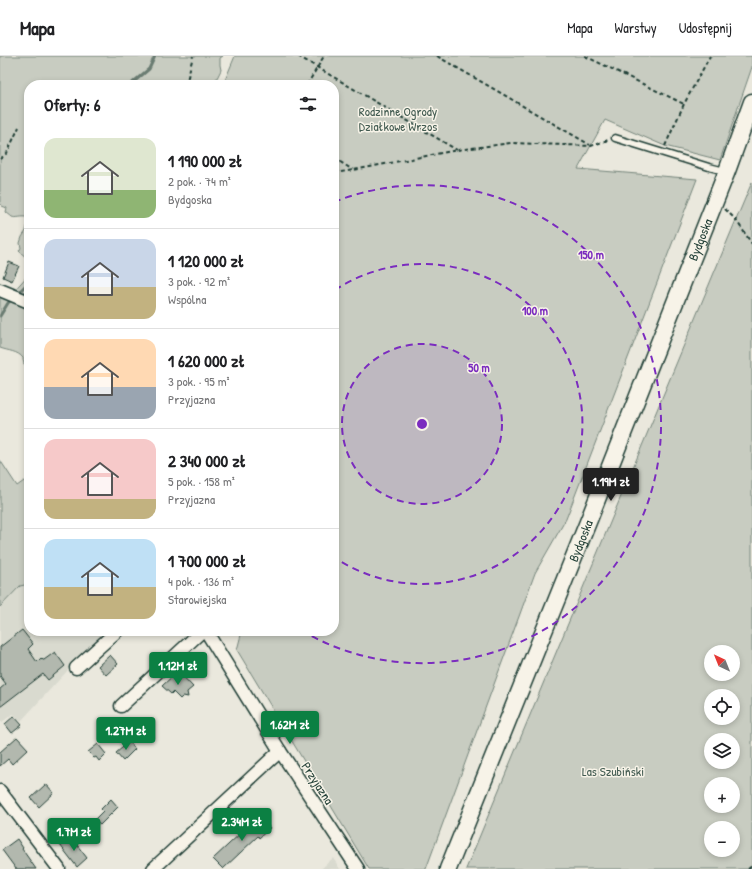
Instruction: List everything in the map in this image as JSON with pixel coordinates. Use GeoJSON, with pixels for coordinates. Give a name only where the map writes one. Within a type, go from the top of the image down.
{"type":"FeatureCollection","features":[{"type":"Feature","properties":{"kind":"main road","name":"Bydgoska"},"geometry":{"type":"LineString","coordinates":[[448,869],[727,172],[752,102]]}},
{"type":"Feature","properties":{"kind":"street"},"geometry":{"type":"LineString","coordinates":[[0,290],[24,300]]}},
{"type":"Feature","properties":{"kind":"street"},"geometry":{"type":"LineString","coordinates":[[76,668],[111,636]]}},
{"type":"Feature","properties":{"kind":"street"},"geometry":{"type":"LineString","coordinates":[[121,706],[197,636]]}},
{"type":"Feature","properties":{"kind":"street","name":"Przyjazna"},"geometry":{"type":"LineString","coordinates":[[209,636],[280,751],[358,869]]}},
{"type":"Feature","properties":{"kind":"street"},"geometry":{"type":"LineString","coordinates":[[153,869],[280,751]]}},
{"type":"Feature","properties":{"kind":"street"},"geometry":{"type":"LineString","coordinates":[[0,791],[59,869]]}},
{"type":"Feature","properties":{"kind":"lane"},"geometry":{"type":"LineString","coordinates":[[614,138],[709,168],[727,172]]}},
{"type":"Feature","properties":{"kind":"path"},"geometry":{"type":"LineString","coordinates":[[187,80],[193,56]]}},
{"type":"Feature","properties":{"kind":"path"},"geometry":{"type":"LineString","coordinates":[[298,56],[337,80]]}},
{"type":"Feature","properties":{"kind":"path"},"geometry":{"type":"LineString","coordinates":[[311,80],[324,56]]}},
{"type":"Feature","properties":{"kind":"path"},"geometry":{"type":"LineString","coordinates":[[437,56],[591,146]]}},
{"type":"Feature","properties":{"kind":"path"},"geometry":{"type":"LineString","coordinates":[[585,56],[684,104]]}},
{"type":"Feature","properties":{"kind":"path"},"geometry":{"type":"LineString","coordinates":[[663,153],[684,104],[710,56]]}},
{"type":"Feature","properties":{"kind":"path"},"geometry":{"type":"LineString","coordinates":[[339,81],[457,150]]}},
{"type":"Feature","properties":{"kind":"path"},"geometry":{"type":"LineString","coordinates":[[0,159],[7,153],[19,128]]}},
{"type":"Feature","properties":{"kind":"path"},"geometry":{"type":"LineString","coordinates":[[339,172],[457,150],[510,143],[591,146],[614,138]]}},
{"type":"Feature","properties":{"kind":"path"},"geometry":{"type":"LineString","coordinates":[[339,161],[354,170]]}},
{"type":"Feature","properties":{"kind":"path"},"geometry":{"type":"LineString","coordinates":[[714,203],[725,209],[736,220],[752,244]]}},
{"type":"Feature","properties":{"kind":"path"},"geometry":{"type":"LineString","coordinates":[[748,869],[752,866]]}},
{"type":"Feature","properties":{"kind":"shaded area"},"geometry":{"type":"Polygon","coordinates":[[[24,585],[24,636],[101,636],[77,659],[21,721],[13,714],[2,722],[0,721],[0,607],[20,586],[24,585]]]}},
{"type":"Feature","properties":{"kind":"shaded area"},"geometry":{"type":"Polygon","coordinates":[[[333,858],[340,869],[321,869],[333,858]]]}},
{"type":"Feature","properties":{"kind":"green space"},"geometry":{"type":"Polygon","coordinates":[[[0,56],[223,56],[220,58],[221,70],[215,80],[24,80],[24,217],[12,217],[6,212],[7,208],[0,204],[0,56]]]}},
{"type":"Feature","properties":{"kind":"green space","name":"Rodzinne Ogrody Działkowe Wrzos"},"geometry":{"type":"Polygon","coordinates":[[[235,56],[752,56],[752,67],[720,160],[665,146],[605,120],[578,169],[697,179],[566,519],[535,573],[426,869],[369,869],[237,650],[241,636],[339,636],[339,80],[225,80],[235,56]]]}},
{"type":"Feature","properties":{"kind":"green space","name":"Las Szubiński"},"geometry":{"type":"Polygon","coordinates":[[[752,182],[752,869],[466,869],[752,182]]]}},
{"type":"Feature","properties":{"kind":"green space"},"geometry":{"type":"Polygon","coordinates":[[[24,234],[24,256],[19,251],[21,248],[20,243],[24,234]]]}},
{"type":"Feature","properties":{"kind":"green space"},"geometry":{"type":"Polygon","coordinates":[[[24,280],[24,364],[23,358],[18,354],[0,348],[0,295],[12,293],[24,280]]]}},
{"type":"Feature","properties":{"kind":"green space"},"geometry":{"type":"Polygon","coordinates":[[[0,460],[17,486],[24,481],[24,585],[20,586],[0,607],[0,460]]]}},
{"type":"Feature","properties":{"kind":"building"},"geometry":{"type":"Polygon","coordinates":[[[9,262],[19,266],[12,281],[3,277],[9,262]]]}},
{"type":"Feature","properties":{"kind":"building"},"geometry":{"type":"Polygon","coordinates":[[[22,630],[24,636],[27,636],[33,644],[28,649],[37,662],[41,658],[44,660],[55,652],[65,666],[48,680],[43,674],[0,707],[0,689],[6,684],[0,676],[0,647],[22,630]]]}},
{"type":"Feature","properties":{"kind":"building"},"geometry":{"type":"Polygon","coordinates":[[[110,655],[118,664],[106,675],[98,666],[110,655]]]}},
{"type":"Feature","properties":{"kind":"building"},"geometry":{"type":"Polygon","coordinates":[[[178,671],[193,687],[187,692],[188,697],[183,696],[180,699],[173,692],[171,694],[162,686],[178,671]]]}},
{"type":"Feature","properties":{"kind":"building"},"geometry":{"type":"Polygon","coordinates":[[[14,716],[22,725],[12,733],[5,724],[14,716]]]}},
{"type":"Feature","properties":{"kind":"building"},"geometry":{"type":"Polygon","coordinates":[[[17,737],[28,749],[12,764],[8,759],[0,766],[0,752],[17,737]]]}},
{"type":"Feature","properties":{"kind":"building"},"geometry":{"type":"Polygon","coordinates":[[[129,742],[135,749],[123,761],[116,753],[129,742]]]}},
{"type":"Feature","properties":{"kind":"building"},"geometry":{"type":"Polygon","coordinates":[[[98,744],[106,754],[99,761],[88,752],[98,744]]]}},
{"type":"Feature","properties":{"kind":"building"},"geometry":{"type":"Polygon","coordinates":[[[46,784],[54,793],[39,807],[31,798],[46,784]]]}},
{"type":"Feature","properties":{"kind":"building"},"geometry":{"type":"Polygon","coordinates":[[[111,799],[118,807],[100,825],[94,820],[103,811],[101,809],[111,799]]]}},
{"type":"Feature","properties":{"kind":"building"},"geometry":{"type":"Polygon","coordinates":[[[259,816],[270,828],[259,838],[258,836],[223,869],[213,859],[259,816]]]}},
{"type":"Feature","properties":{"kind":"building"},"geometry":{"type":"Polygon","coordinates":[[[71,837],[87,858],[77,867],[60,845],[71,837]]]}},
{"type":"Feature","properties":{"kind":"building"},"geometry":{"type":"Polygon","coordinates":[[[17,839],[36,869],[16,869],[2,850],[17,839]]]}},
{"type":"Feature","properties":{"kind":"waterway"},"geometry":{"type":"LineString","coordinates":[[136,80],[149,69],[155,56]]}},
{"type":"Feature","properties":{"kind":"waterway"},"geometry":{"type":"LineString","coordinates":[[17,294],[24,287]]}},
{"type":"Feature","properties":{"kind":"waterway"},"geometry":{"type":"LineString","coordinates":[[0,316],[13,298]]}}]}
